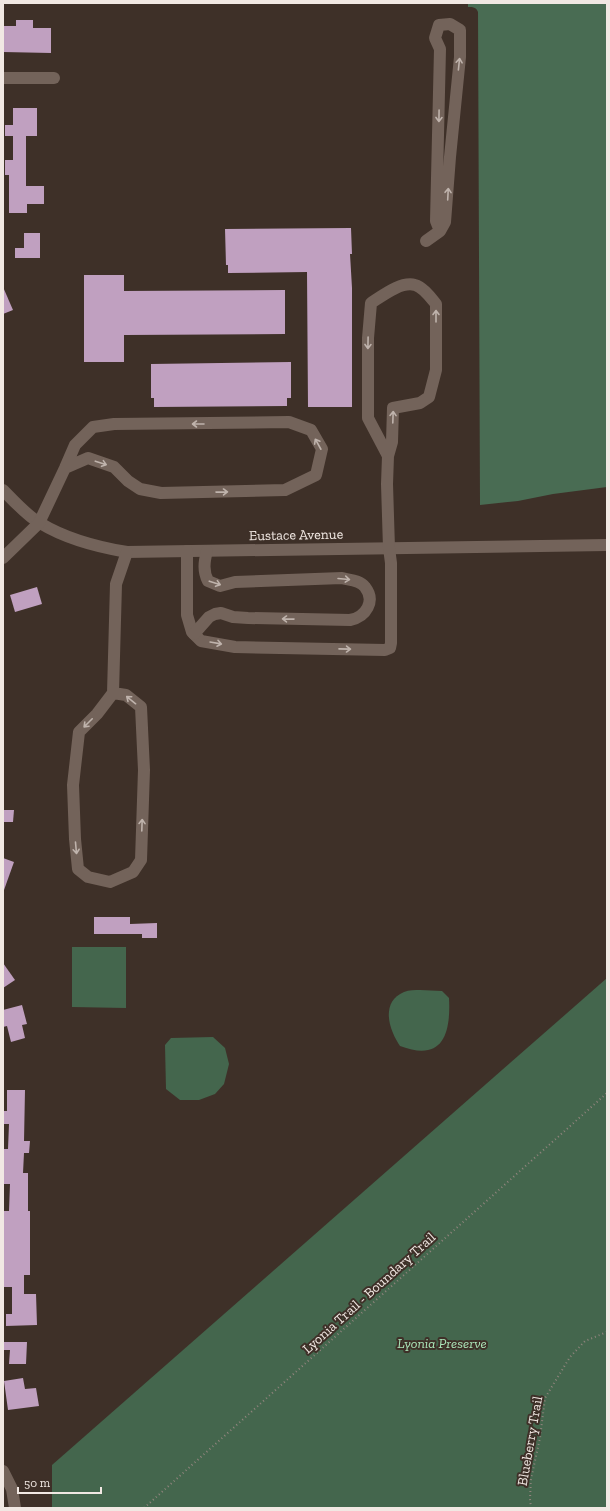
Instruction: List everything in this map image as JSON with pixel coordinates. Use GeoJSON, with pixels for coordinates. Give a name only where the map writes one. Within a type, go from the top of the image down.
{"type":"FeatureCollection","features":[{"type":"Feature","properties":{"kind":"street"},"geometry":{"type":"LineString","coordinates":[[426,241],[440,231],[445,222],[460,57],[460,30],[450,24],[439,25],[435,38],[440,49],[436,221],[440,231]]}},
{"type":"Feature","properties":{"kind":"street"},"geometry":{"type":"LineString","coordinates":[[3,78],[54,78]]}},
{"type":"Feature","properties":{"kind":"street"},"geometry":{"type":"LineString","coordinates":[[187,551],[187,615],[194,634],[202,641],[235,647],[386,650],[390,648],[391,643],[392,563],[389,548],[387,484],[388,456],[392,442],[393,408],[420,403],[429,398],[436,370],[436,304],[426,292],[415,285],[398,286],[371,303],[368,338],[368,418],[388,456]]}},
{"type":"Feature","properties":{"kind":"street"},"geometry":{"type":"LineString","coordinates":[[3,558],[39,523],[75,445],[93,427],[114,424],[239,424],[289,422],[311,430],[322,450],[316,475],[285,490],[161,493],[140,489],[128,481],[114,467],[88,458],[65,468]]}},
{"type":"Feature","properties":{"kind":"street","name":"Eustace Avenue"},"geometry":{"type":"LineString","coordinates":[[3,490],[39,523],[68,537],[105,548],[127,552],[607,545]]}},
{"type":"Feature","properties":{"kind":"street"},"geometry":{"type":"LineString","coordinates":[[194,634],[209,617],[221,613],[233,617],[248,618],[350,620],[358,618],[366,612],[369,605],[369,596],[365,586],[358,581],[342,578],[235,582],[220,586],[208,581],[205,575],[204,560],[207,551]]}},
{"type":"Feature","properties":{"kind":"street"},"geometry":{"type":"LineString","coordinates":[[113,693],[126,696],[140,707],[144,770],[141,860],[133,872],[110,882],[88,877],[78,869],[73,785],[79,732],[97,714],[113,693],[116,584],[127,552]]}},
{"type":"Feature","properties":{"kind":"street"},"geometry":{"type":"LineString","coordinates":[[3,1471],[12,1489],[15,1499],[15,1508]]}},
{"type":"Feature","properties":{"kind":"path","name":"Lyonia Trail - Boundary Trail"},"geometry":{"type":"LineString","coordinates":[[144,1508],[607,1093]]}},
{"type":"Feature","properties":{"kind":"path","name":"Blueberry Trail"},"geometry":{"type":"LineString","coordinates":[[531,1508],[531,1480],[540,1438],[545,1398],[570,1358],[585,1340],[607,1332]]}},
{"type":"Feature","properties":{"kind":"green space"},"geometry":{"type":"Polygon","coordinates":[[[468,3],[607,3],[607,487],[553,494],[518,501],[480,505],[478,12],[474,8],[468,7],[468,3]]]}},
{"type":"Feature","properties":{"kind":"green space"},"geometry":{"type":"Polygon","coordinates":[[[72,947],[126,947],[126,1008],[72,1007],[72,947]]]}},
{"type":"Feature","properties":{"kind":"green space","name":"Lyonia Preserve"},"geometry":{"type":"Polygon","coordinates":[[[607,978],[607,1508],[52,1508],[52,1465],[607,978]]]}},
{"type":"Feature","properties":{"kind":"green space"},"geometry":{"type":"Polygon","coordinates":[[[420,990],[442,991],[449,998],[448,1023],[441,1042],[434,1048],[414,1050],[400,1046],[390,1025],[389,1009],[396,997],[404,992],[420,990]]]}},
{"type":"Feature","properties":{"kind":"green space"},"geometry":{"type":"Polygon","coordinates":[[[213,1037],[225,1048],[229,1064],[224,1084],[215,1094],[199,1100],[180,1100],[166,1089],[165,1045],[171,1038],[213,1037]]]}},
{"type":"Feature","properties":{"kind":"building"},"geometry":{"type":"Polygon","coordinates":[[[16,20],[33,20],[33,28],[51,28],[51,53],[3,52],[3,26],[16,26],[16,20]]]}},
{"type":"Feature","properties":{"kind":"building"},"geometry":{"type":"Polygon","coordinates":[[[13,108],[37,108],[37,136],[26,136],[26,186],[44,186],[44,204],[27,204],[27,213],[9,213],[9,175],[5,175],[5,160],[13,160],[13,136],[5,136],[5,125],[13,125],[13,108]]]}},
{"type":"Feature","properties":{"kind":"building"},"geometry":{"type":"Polygon","coordinates":[[[351,228],[352,407],[308,407],[307,272],[228,273],[228,265],[226,265],[225,229],[351,228]]]}},
{"type":"Feature","properties":{"kind":"building"},"geometry":{"type":"Polygon","coordinates":[[[24,233],[40,233],[40,258],[15,258],[15,248],[24,248],[24,233]]]}},
{"type":"Feature","properties":{"kind":"building"},"geometry":{"type":"Polygon","coordinates":[[[84,275],[124,275],[124,291],[285,290],[285,334],[124,335],[124,362],[84,362],[84,275]]]}},
{"type":"Feature","properties":{"kind":"building"},"geometry":{"type":"Polygon","coordinates":[[[3,287],[13,310],[3,314],[3,287]]]}},
{"type":"Feature","properties":{"kind":"building"},"geometry":{"type":"Polygon","coordinates":[[[291,362],[291,398],[287,398],[287,406],[154,407],[154,398],[151,398],[151,364],[291,362]]]}},
{"type":"Feature","properties":{"kind":"building"},"geometry":{"type":"Polygon","coordinates":[[[37,587],[42,604],[15,612],[10,595],[37,587]]]}},
{"type":"Feature","properties":{"kind":"building"},"geometry":{"type":"Polygon","coordinates":[[[3,810],[14,810],[13,822],[3,822],[3,810]]]}},
{"type":"Feature","properties":{"kind":"building"},"geometry":{"type":"Polygon","coordinates":[[[3,858],[14,862],[4,890],[3,889],[3,858]]]}},
{"type":"Feature","properties":{"kind":"building"},"geometry":{"type":"Polygon","coordinates":[[[94,917],[130,917],[130,924],[157,923],[157,938],[142,938],[142,934],[94,934],[94,917]]]}},
{"type":"Feature","properties":{"kind":"building"},"geometry":{"type":"Polygon","coordinates":[[[3,963],[15,980],[3,988],[3,963]]]}},
{"type":"Feature","properties":{"kind":"building"},"geometry":{"type":"Polygon","coordinates":[[[22,1005],[27,1024],[22,1025],[25,1038],[11,1042],[7,1026],[3,1027],[3,1010],[22,1005]]]}},
{"type":"Feature","properties":{"kind":"building"},"geometry":{"type":"Polygon","coordinates":[[[7,1090],[25,1090],[24,1141],[30,1141],[29,1153],[24,1153],[23,1173],[28,1173],[28,1211],[30,1211],[30,1275],[24,1275],[24,1294],[36,1294],[37,1325],[6,1326],[6,1314],[12,1314],[12,1287],[3,1287],[3,1211],[9,1211],[10,1184],[3,1184],[3,1149],[8,1149],[9,1124],[3,1124],[3,1111],[7,1111],[7,1090]]]}},
{"type":"Feature","properties":{"kind":"building"},"geometry":{"type":"Polygon","coordinates":[[[3,1342],[27,1342],[26,1364],[9,1364],[10,1350],[3,1350],[3,1342]]]}},
{"type":"Feature","properties":{"kind":"building"},"geometry":{"type":"Polygon","coordinates":[[[23,1378],[25,1389],[36,1388],[39,1406],[8,1410],[4,1381],[23,1378]]]}}]}
